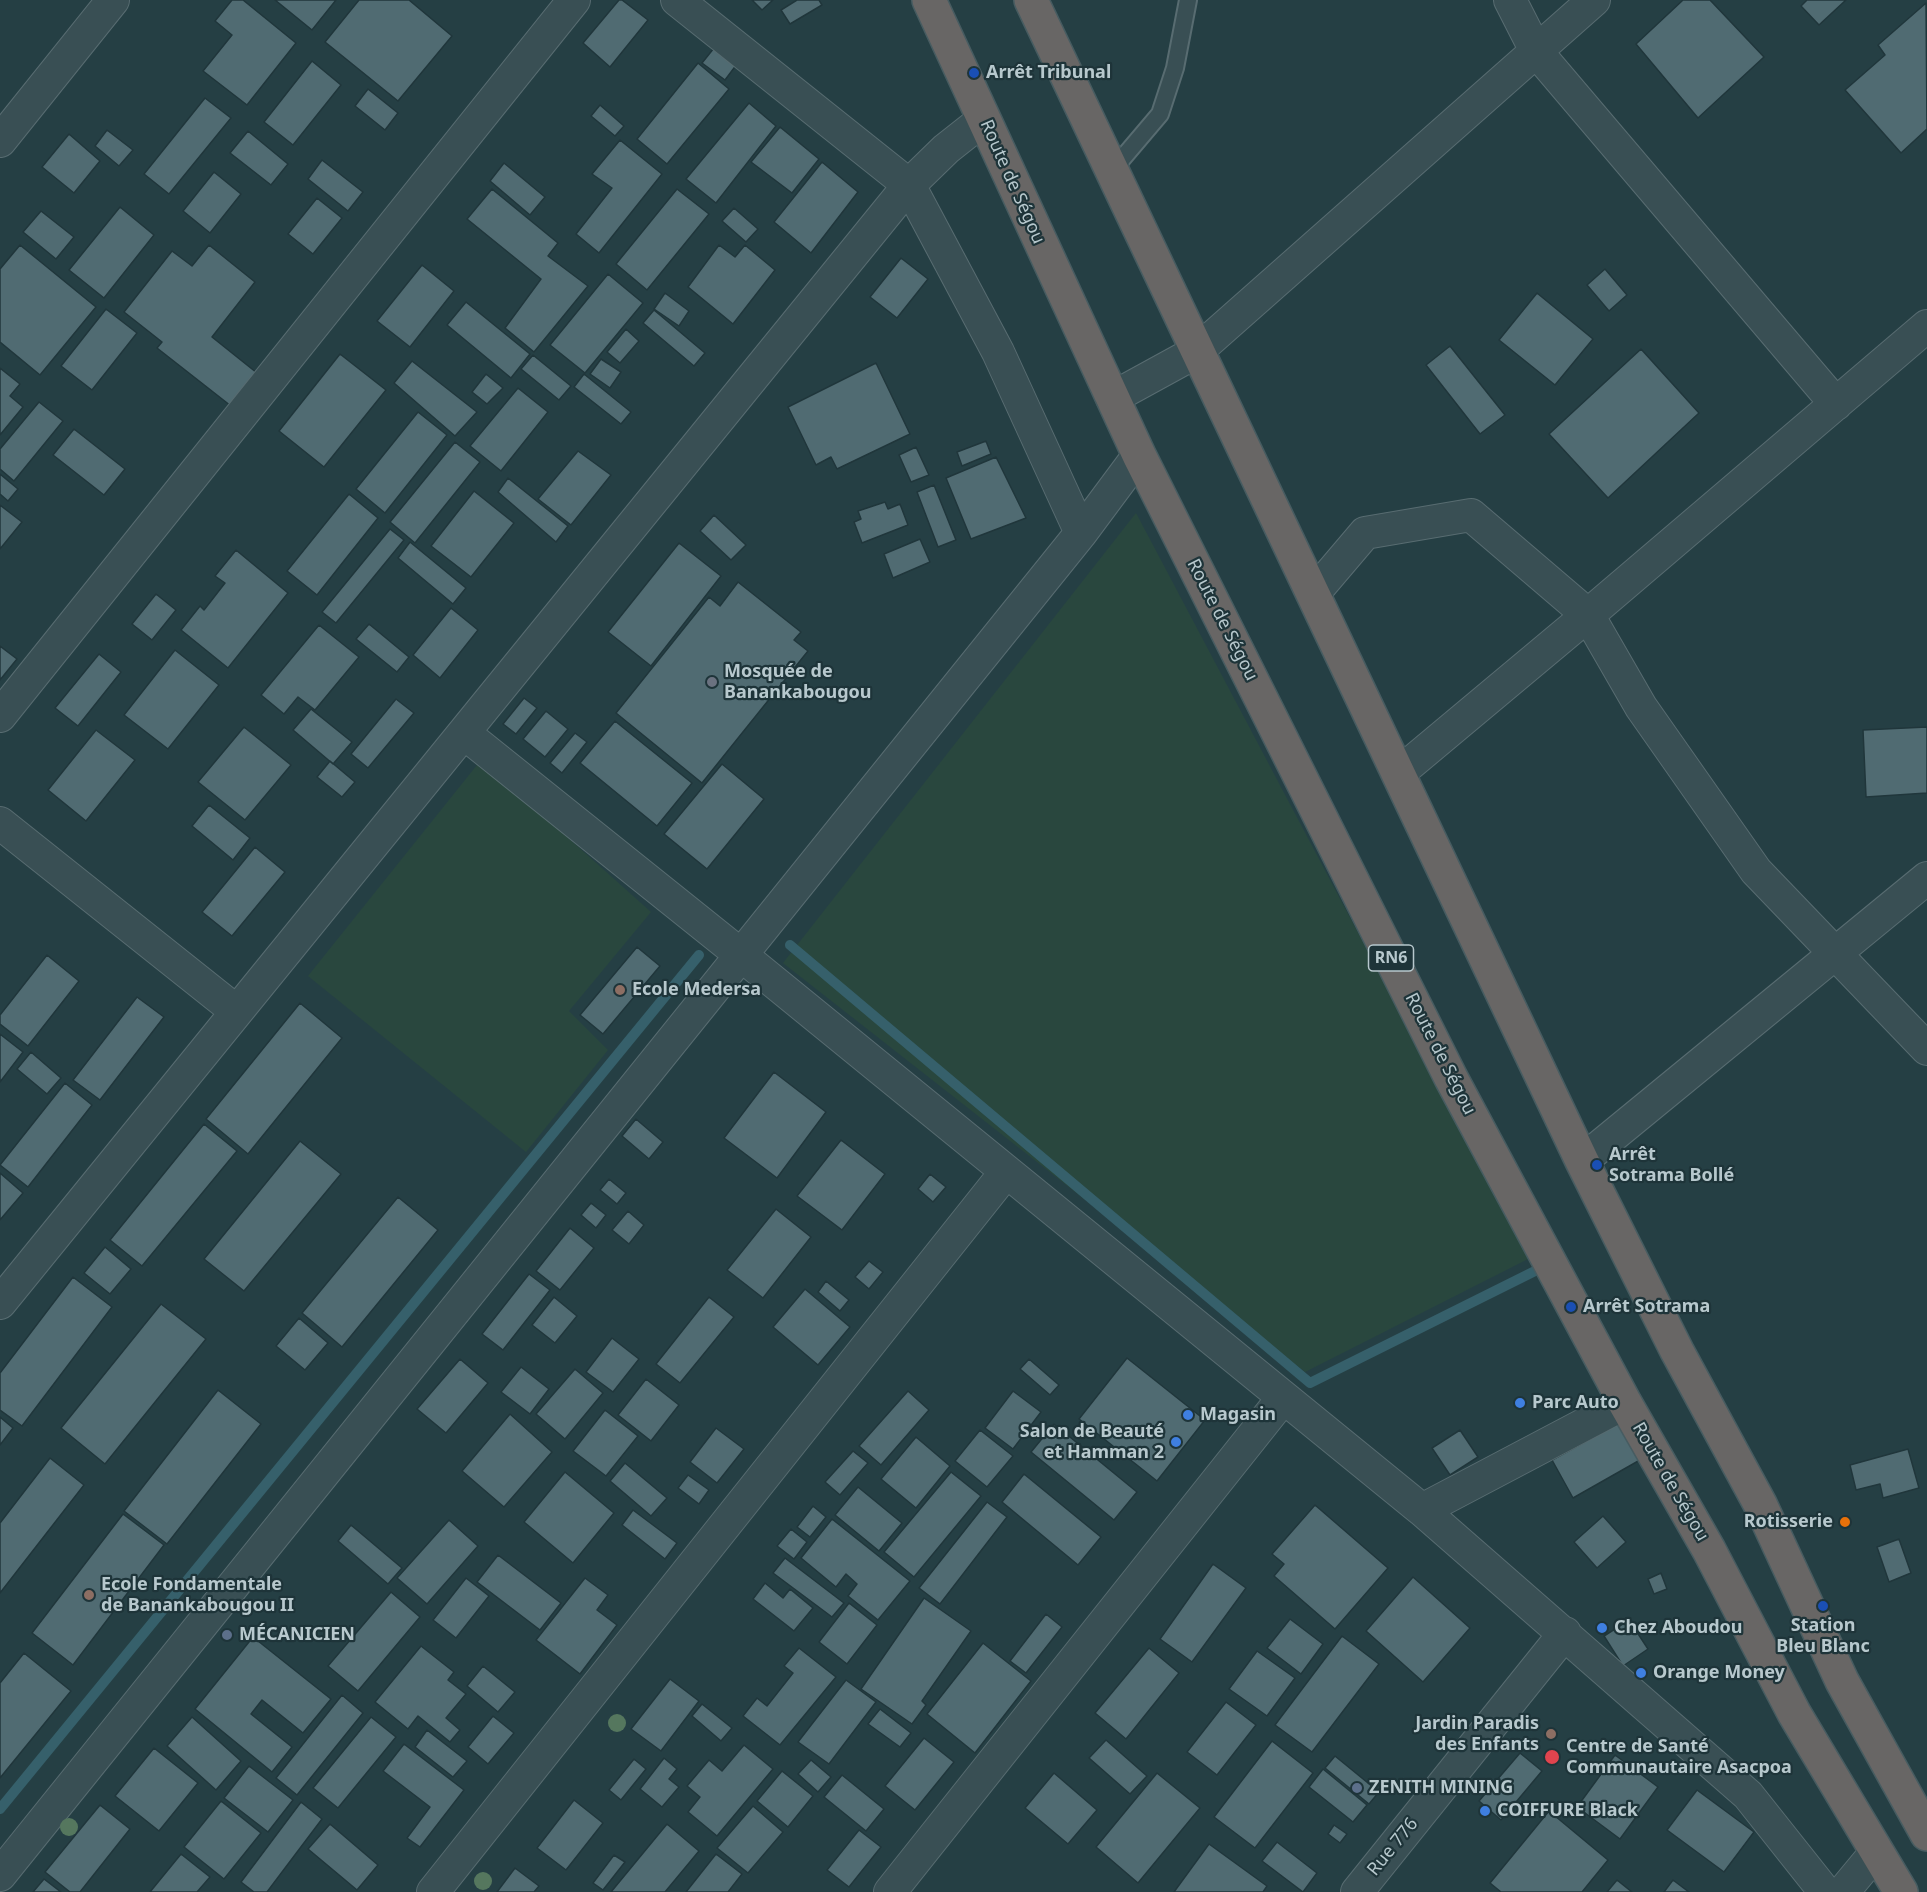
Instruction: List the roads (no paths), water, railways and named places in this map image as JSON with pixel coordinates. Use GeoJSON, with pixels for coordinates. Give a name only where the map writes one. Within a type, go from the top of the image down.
{"type":"FeatureCollection","features":[{"type":"Feature","properties":{"kind":"highway","name":"Route de Ségou"},"geometry":{"type":"LineString","coordinates":[[929,0],[1139,455],[1451,1078],[1625,1403],[1709,1550],[1794,1713],[1901,1892]]}},
{"type":"Feature","properties":{"kind":"highway"},"geometry":{"type":"LineString","coordinates":[[1031,0],[1110,172],[1314,593],[1582,1161],[1677,1351],[1760,1504],[1842,1681],[1927,1834]]}},
{"type":"Feature","properties":{"kind":"street"},"geometry":{"type":"LineString","coordinates":[[0,141],[112,0]]}},
{"type":"Feature","properties":{"kind":"street"},"geometry":{"type":"LineString","coordinates":[[0,716],[574,0]]}},
{"type":"Feature","properties":{"kind":"street"},"geometry":{"type":"LineString","coordinates":[[677,0],[909,185],[999,352],[1081,533]]}},
{"type":"Feature","properties":{"kind":"street"},"geometry":{"type":"LineString","coordinates":[[1510,0],[1536,51],[1836,404]]}},
{"type":"Feature","properties":{"kind":"street"},"geometry":{"type":"LineString","coordinates":[[1112,398],[1196,352],[1594,0]]}},
{"type":"Feature","properties":{"kind":"street"},"geometry":{"type":"LineString","coordinates":[[0,1303],[909,185],[946,149],[984,119]]}},
{"type":"Feature","properties":{"kind":"street"},"geometry":{"type":"LineString","coordinates":[[1399,773],[1927,326]]}},
{"type":"Feature","properties":{"kind":"street"},"geometry":{"type":"LineString","coordinates":[[0,1875],[1081,533],[1139,455]]}},
{"type":"Feature","properties":{"kind":"street"},"geometry":{"type":"LineString","coordinates":[[1314,593],[1365,533],[1471,515],[1587,615],[1641,706],[1756,871],[1927,1049]]}},
{"type":"Feature","properties":{"kind":"street"},"geometry":{"type":"LineString","coordinates":[[464,733],[741,955],[1422,1510],[1748,1795],[1825,1892]]}},
{"type":"Feature","properties":{"kind":"street"},"geometry":{"type":"LineString","coordinates":[[0,823],[237,1011]]}},
{"type":"Feature","properties":{"kind":"street"},"geometry":{"type":"LineString","coordinates":[[1582,1161],[1927,879]]}},
{"type":"Feature","properties":{"kind":"street"},"geometry":{"type":"LineString","coordinates":[[433,1892],[1006,1172]]}},
{"type":"Feature","properties":{"kind":"street"},"geometry":{"type":"LineString","coordinates":[[890,1892],[1284,1398]]}},
{"type":"Feature","properties":{"kind":"street"},"geometry":{"type":"LineString","coordinates":[[1422,1510],[1625,1403]]}},
{"type":"Feature","properties":{"kind":"street","name":"Rue 776"},"geometry":{"type":"LineString","coordinates":[[1357,1892],[1565,1633]]}},
{"type":"Feature","properties":{"kind":"street"},"geometry":{"type":"LineString","coordinates":[[1843,1892],[1877,1851]]}},
{"type":"Feature","properties":{"kind":"lane"},"geometry":{"type":"LineString","coordinates":[[1110,172],[1160,114],[1175,68],[1188,0]]}},
{"type":"Feature","properties":{"kind":"waterway"},"geometry":{"type":"LineString","coordinates":[[790,945],[1310,1383],[1541,1268]]}},
{"type":"Feature","properties":{"kind":"waterway"},"geometry":{"type":"LineString","coordinates":[[0,1809],[699,955]]}},
{"type":"Feature","properties":{"kind":"place","name":"Arrêt Tribunal"},"geometry":{"type":"Point","coordinates":[974,73]}},
{"type":"Feature","properties":{"kind":"place","name":"Mosquée de Banankabougou"},"geometry":{"type":"Point","coordinates":[712,682]}},
{"type":"Feature","properties":{"kind":"place","name":"Ecole Medersa"},"geometry":{"type":"Point","coordinates":[620,990]}},
{"type":"Feature","properties":{"kind":"place","name":"Arrêt Sotrama Bollé"},"geometry":{"type":"Point","coordinates":[1597,1165]}},
{"type":"Feature","properties":{"kind":"place","name":"Arrêt Sotrama"},"geometry":{"type":"Point","coordinates":[1571,1307]}},
{"type":"Feature","properties":{"kind":"place","name":"Parc Auto"},"geometry":{"type":"Point","coordinates":[1520,1403]}},
{"type":"Feature","properties":{"kind":"place","name":"Magasin"},"geometry":{"type":"Point","coordinates":[1188,1415]}},
{"type":"Feature","properties":{"kind":"place","name":"Salon de Beauté et Hamman 2"},"geometry":{"type":"Point","coordinates":[1176,1442]}},
{"type":"Feature","properties":{"kind":"place","name":"Rotisserie"},"geometry":{"type":"Point","coordinates":[1845,1522]}},
{"type":"Feature","properties":{"kind":"place","name":"Ecole Fondamentale de Banankabougou II"},"geometry":{"type":"Point","coordinates":[89,1595]}},
{"type":"Feature","properties":{"kind":"place","name":"Station Bleu Blanc"},"geometry":{"type":"Point","coordinates":[1823,1606]}},
{"type":"Feature","properties":{"kind":"place","name":"Chez Aboudou"},"geometry":{"type":"Point","coordinates":[1602,1628]}},
{"type":"Feature","properties":{"kind":"place","name":"MÉCANICIEN"},"geometry":{"type":"Point","coordinates":[227,1635]}},
{"type":"Feature","properties":{"kind":"place","name":"Orange Money"},"geometry":{"type":"Point","coordinates":[1641,1673]}},
{"type":"Feature","properties":{"kind":"place","name":"Jardin Paradis des Enfants"},"geometry":{"type":"Point","coordinates":[1551,1734]}},
{"type":"Feature","properties":{"kind":"place","name":"Centre de Santé Communautaire Asacpoa"},"geometry":{"type":"Point","coordinates":[1552,1757]}},
{"type":"Feature","properties":{"kind":"place","name":"ZENITH MINING"},"geometry":{"type":"Point","coordinates":[1357,1788]}},
{"type":"Feature","properties":{"kind":"place","name":"COIFFURE Black"},"geometry":{"type":"Point","coordinates":[1485,1811]}}]}
